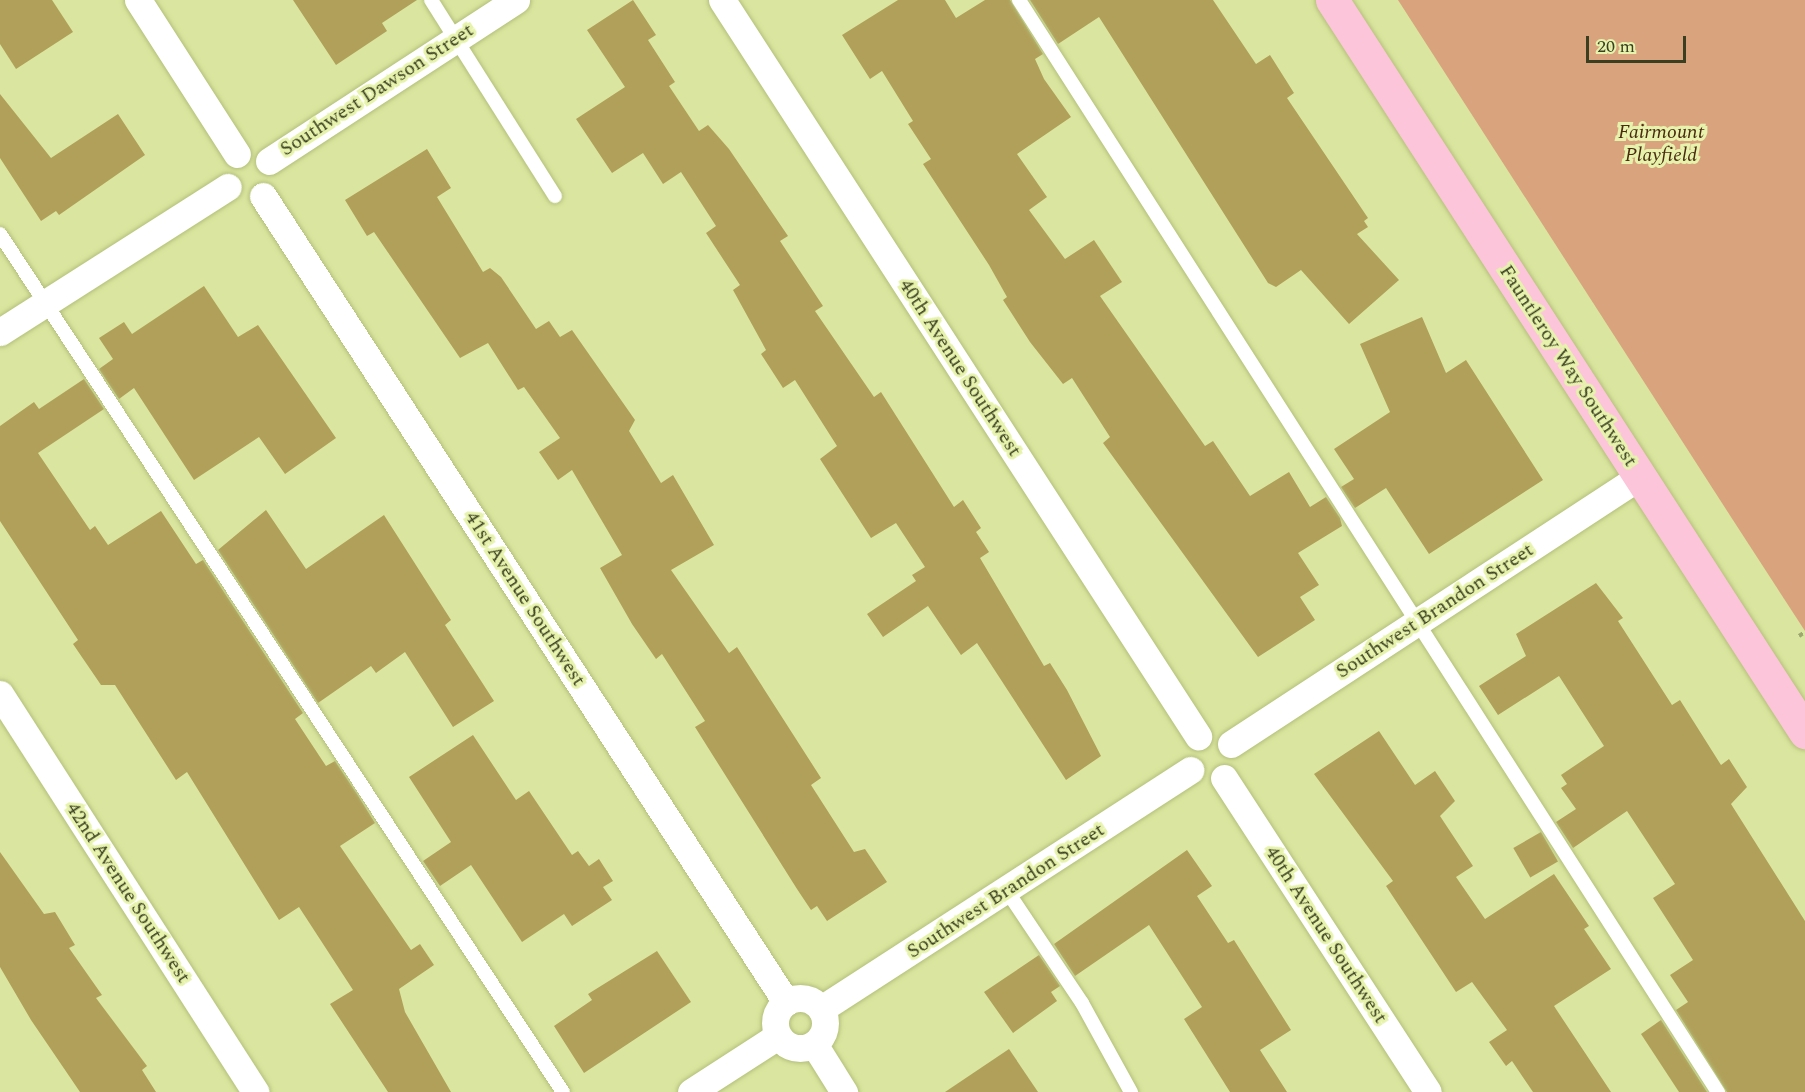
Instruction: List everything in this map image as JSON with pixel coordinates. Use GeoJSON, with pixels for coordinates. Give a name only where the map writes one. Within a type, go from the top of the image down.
{"type":"FeatureCollection","features":[{"type":"Feature","properties":{"kind":"main road","name":"Fauntleroy Way Southwest"},"geometry":{"type":"LineString","coordinates":[[1332,0],[1805,732]]}},
{"type":"Feature","properties":{"kind":"street"},"geometry":{"type":"LineString","coordinates":[[138,0],[237,154]]}},
{"type":"Feature","properties":{"kind":"street","name":"Southwest Dawson Street"},"geometry":{"type":"LineString","coordinates":[[269,160],[516,0]]}},
{"type":"Feature","properties":{"kind":"street","name":"40th Avenue Southwest"},"geometry":{"type":"LineString","coordinates":[[722,0],[1198,736]]}},
{"type":"Feature","properties":{"kind":"street"},"geometry":{"type":"LineString","coordinates":[[251,150],[269,160],[274,180],[262,196],[244,199],[228,187],[225,169],[237,154],[251,150]]}},
{"type":"Feature","properties":{"kind":"street"},"geometry":{"type":"LineString","coordinates":[[0,332],[228,187]]}},
{"type":"Feature","properties":{"kind":"street","name":"41st Avenue Southwest"},"geometry":{"type":"LineString","coordinates":[[262,196],[786,1002]]}},
{"type":"Feature","properties":{"kind":"street","name":"Southwest Brandon Street"},"geometry":{"type":"LineString","coordinates":[[1231,744],[1639,477]]}},
{"type":"Feature","properties":{"kind":"street","name":"42nd Avenue Southwest"},"geometry":{"type":"LineString","coordinates":[[0,694],[256,1092]]}},
{"type":"Feature","properties":{"kind":"street"},"geometry":{"type":"LineString","coordinates":[[1212,733],[1231,744],[1234,763],[1224,778],[1205,781],[1190,770],[1187,752],[1198,736],[1212,733]]}},
{"type":"Feature","properties":{"kind":"street","name":"Southwest Brandon Street"},"geometry":{"type":"LineString","coordinates":[[820,1010],[1007,891],[1190,770]]}},
{"type":"Feature","properties":{"kind":"street","name":"40th Avenue Southwest"},"geometry":{"type":"LineString","coordinates":[[1224,778],[1428,1092]]}},
{"type":"Feature","properties":{"kind":"street"},"geometry":{"type":"LineString","coordinates":[[806,999],[820,1010],[824,1031],[814,1044],[797,1048],[778,1036],[775,1017],[786,1002],[806,999]]}},
{"type":"Feature","properties":{"kind":"street"},"geometry":{"type":"LineString","coordinates":[[692,1092],[778,1036]]}},
{"type":"Feature","properties":{"kind":"street"},"geometry":{"type":"LineString","coordinates":[[814,1044],[844,1092]]}},
{"type":"Feature","properties":{"kind":"lane"},"geometry":{"type":"LineString","coordinates":[[431,0],[555,196]]}},
{"type":"Feature","properties":{"kind":"lane"},"geometry":{"type":"LineString","coordinates":[[1019,0],[1414,625],[1718,1092]]}},
{"type":"Feature","properties":{"kind":"lane"},"geometry":{"type":"LineString","coordinates":[[0,234],[563,1092]]}},
{"type":"Feature","properties":{"kind":"lane"},"geometry":{"type":"LineString","coordinates":[[1007,891],[1083,1003],[1131,1092]]}},
{"type":"Feature","properties":{"kind":"path"},"geometry":{"type":"LineString","coordinates":[[1799,636],[1805,632]]}},
{"type":"Feature","properties":{"kind":"green space","name":"Fairmount Playfield"},"geometry":{"type":"Polygon","coordinates":[[[1398,0],[1805,0],[1805,631],[1731,517],[1398,0]]]}},
{"type":"Feature","properties":{"kind":"building"},"geometry":{"type":"Polygon","coordinates":[[[0,0],[52,0],[73,32],[16,69],[0,44],[0,0]]]}},
{"type":"Feature","properties":{"kind":"building"},"geometry":{"type":"Polygon","coordinates":[[[293,0],[417,0],[382,23],[387,31],[336,65],[293,0]]]}},
{"type":"Feature","properties":{"kind":"building"},"geometry":{"type":"Polygon","coordinates":[[[633,0],[656,35],[648,40],[675,82],[669,86],[699,131],[708,125],[729,149],[788,236],[780,241],[823,306],[815,311],[874,397],[881,392],[954,507],[963,500],[981,528],[976,532],[989,552],[980,558],[1044,666],[1050,663],[1067,690],[1101,756],[1066,780],[977,643],[961,655],[928,606],[883,637],[867,614],[916,581],[912,575],[925,567],[896,523],[871,538],[820,459],[837,446],[795,380],[783,388],[761,354],[766,350],[733,290],[740,285],[706,233],[716,226],[681,172],[663,184],[643,153],[612,173],[576,119],[625,87],[587,30],[633,0]]]}},
{"type":"Feature","properties":{"kind":"building"},"geometry":{"type":"Polygon","coordinates":[[[898,0],[945,0],[956,18],[985,0],[1010,0],[1043,54],[1035,59],[1044,79],[1071,117],[1017,154],[1047,197],[1029,210],[1065,259],[1094,240],[1122,282],[1100,296],[1205,446],[1213,441],[1250,496],[1289,472],[1310,507],[1326,497],[1340,518],[1342,526],[1298,553],[1319,585],[1300,597],[1315,620],[1258,657],[1103,443],[1110,437],[1072,378],[1063,384],[1030,342],[1003,300],[1007,297],[989,265],[923,164],[931,159],[908,124],[913,121],[882,71],[870,79],[842,35],[898,0]]]}},
{"type":"Feature","properties":{"kind":"building"},"geometry":{"type":"Polygon","coordinates":[[[1030,0],[1213,0],[1256,64],[1270,55],[1294,93],[1287,98],[1368,218],[1364,221],[1368,227],[1357,234],[1399,280],[1349,324],[1301,270],[1276,287],[1268,283],[1099,17],[1058,44],[1030,0]]]}},
{"type":"Feature","properties":{"kind":"building"},"geometry":{"type":"Polygon","coordinates":[[[0,94],[51,158],[118,114],[145,155],[59,215],[56,211],[41,221],[0,158],[0,94]]]}},
{"type":"Feature","properties":{"kind":"building"},"geometry":{"type":"Polygon","coordinates":[[[427,149],[451,188],[437,197],[483,272],[490,268],[501,277],[536,329],[549,321],[560,337],[572,330],[635,420],[629,431],[661,483],[673,475],[714,545],[671,570],[729,653],[737,647],[821,778],[811,785],[854,852],[865,849],[887,882],[827,921],[817,906],[811,910],[797,889],[695,727],[705,721],[662,654],[656,659],[632,624],[600,568],[622,555],[572,470],[558,480],[539,452],[560,438],[524,387],[518,390],[488,343],[460,358],[374,232],[367,236],[345,200],[427,149]]]}},
{"type":"Feature","properties":{"kind":"building"},"geometry":{"type":"Polygon","coordinates":[[[204,286],[238,337],[258,325],[336,438],[285,474],[259,437],[194,480],[134,388],[119,399],[99,369],[113,359],[99,338],[124,322],[132,334],[204,286]]]}},
{"type":"Feature","properties":{"kind":"building"},"geometry":{"type":"Polygon","coordinates":[[[1422,317],[1446,373],[1466,360],[1543,480],[1429,554],[1386,488],[1355,508],[1341,487],[1354,479],[1334,449],[1390,412],[1360,344],[1422,317]]]}},
{"type":"Feature","properties":{"kind":"building"},"geometry":{"type":"Polygon","coordinates":[[[84,379],[104,409],[38,453],[90,530],[95,526],[108,545],[161,511],[196,564],[203,560],[303,713],[295,719],[326,766],[335,761],[357,794],[375,823],[340,846],[411,950],[420,944],[434,965],[399,989],[405,1012],[451,1092],[388,1092],[330,1004],[353,990],[299,907],[279,920],[187,772],[176,780],[115,685],[101,685],[73,644],[78,640],[0,521],[0,426],[34,402],[39,409],[84,379]]]}},
{"type":"Feature","properties":{"kind":"building"},"geometry":{"type":"Polygon","coordinates":[[[266,510],[306,569],[384,515],[451,620],[445,625],[494,701],[453,727],[405,652],[376,673],[371,666],[318,703],[218,550],[266,510]]]}},
{"type":"Feature","properties":{"kind":"building"},"geometry":{"type":"Polygon","coordinates":[[[1596,583],[1623,618],[1618,621],[1672,705],[1680,700],[1721,765],[1729,759],[1747,787],[1731,804],[1805,921],[1805,1092],[1727,1092],[1676,1010],[1688,1002],[1670,975],[1693,960],[1653,898],[1675,884],[1627,811],[1573,848],[1556,822],[1576,809],[1561,788],[1567,784],[1561,775],[1604,746],[1559,676],[1498,715],[1479,686],[1526,656],[1516,634],[1596,583]]]}},
{"type":"Feature","properties":{"kind":"building"},"geometry":{"type":"Polygon","coordinates":[[[1379,731],[1415,785],[1435,771],[1455,801],[1440,816],[1473,866],[1456,877],[1485,919],[1554,874],[1589,926],[1584,929],[1611,969],[1554,1006],[1611,1092],[1533,1092],[1512,1061],[1506,1066],[1489,1042],[1507,1030],[1472,982],[1456,992],[1386,886],[1393,881],[1314,774],[1379,731]]]}},
{"type":"Feature","properties":{"kind":"building"},"geometry":{"type":"Polygon","coordinates":[[[473,735],[516,800],[529,791],[572,855],[578,851],[589,866],[599,859],[613,881],[603,887],[612,900],[572,926],[564,914],[522,942],[471,865],[440,886],[423,861],[451,842],[409,777],[473,735]]]}},
{"type":"Feature","properties":{"kind":"building"},"geometry":{"type":"Polygon","coordinates":[[[1541,832],[1558,861],[1530,877],[1513,848],[1541,832]]]}},
{"type":"Feature","properties":{"kind":"building"},"geometry":{"type":"Polygon","coordinates":[[[1187,850],[1212,886],[1197,896],[1228,943],[1234,940],[1291,1030],[1260,1050],[1287,1092],[1230,1092],[1184,1019],[1202,1007],[1149,925],[1075,976],[1054,944],[1187,850]]]}},
{"type":"Feature","properties":{"kind":"building"},"geometry":{"type":"Polygon","coordinates":[[[0,852],[44,914],[55,912],[75,945],[69,948],[102,995],[96,998],[147,1066],[142,1070],[156,1092],[80,1092],[31,1020],[0,967],[0,852]]]}},
{"type":"Feature","properties":{"kind":"building"},"geometry":{"type":"Polygon","coordinates":[[[657,951],[691,1002],[584,1073],[554,1026],[592,1000],[588,994],[657,951]]]}},
{"type":"Feature","properties":{"kind":"building"},"geometry":{"type":"Polygon","coordinates":[[[1039,955],[1060,986],[1051,992],[1057,1001],[1013,1033],[984,992],[1039,955]]]}},
{"type":"Feature","properties":{"kind":"building"},"geometry":{"type":"Polygon","coordinates":[[[1661,1020],[1707,1092],[1679,1092],[1641,1034],[1661,1020]]]}},
{"type":"Feature","properties":{"kind":"building"},"geometry":{"type":"Polygon","coordinates":[[[1009,1049],[1038,1092],[945,1092],[1009,1049]]]}}]}
